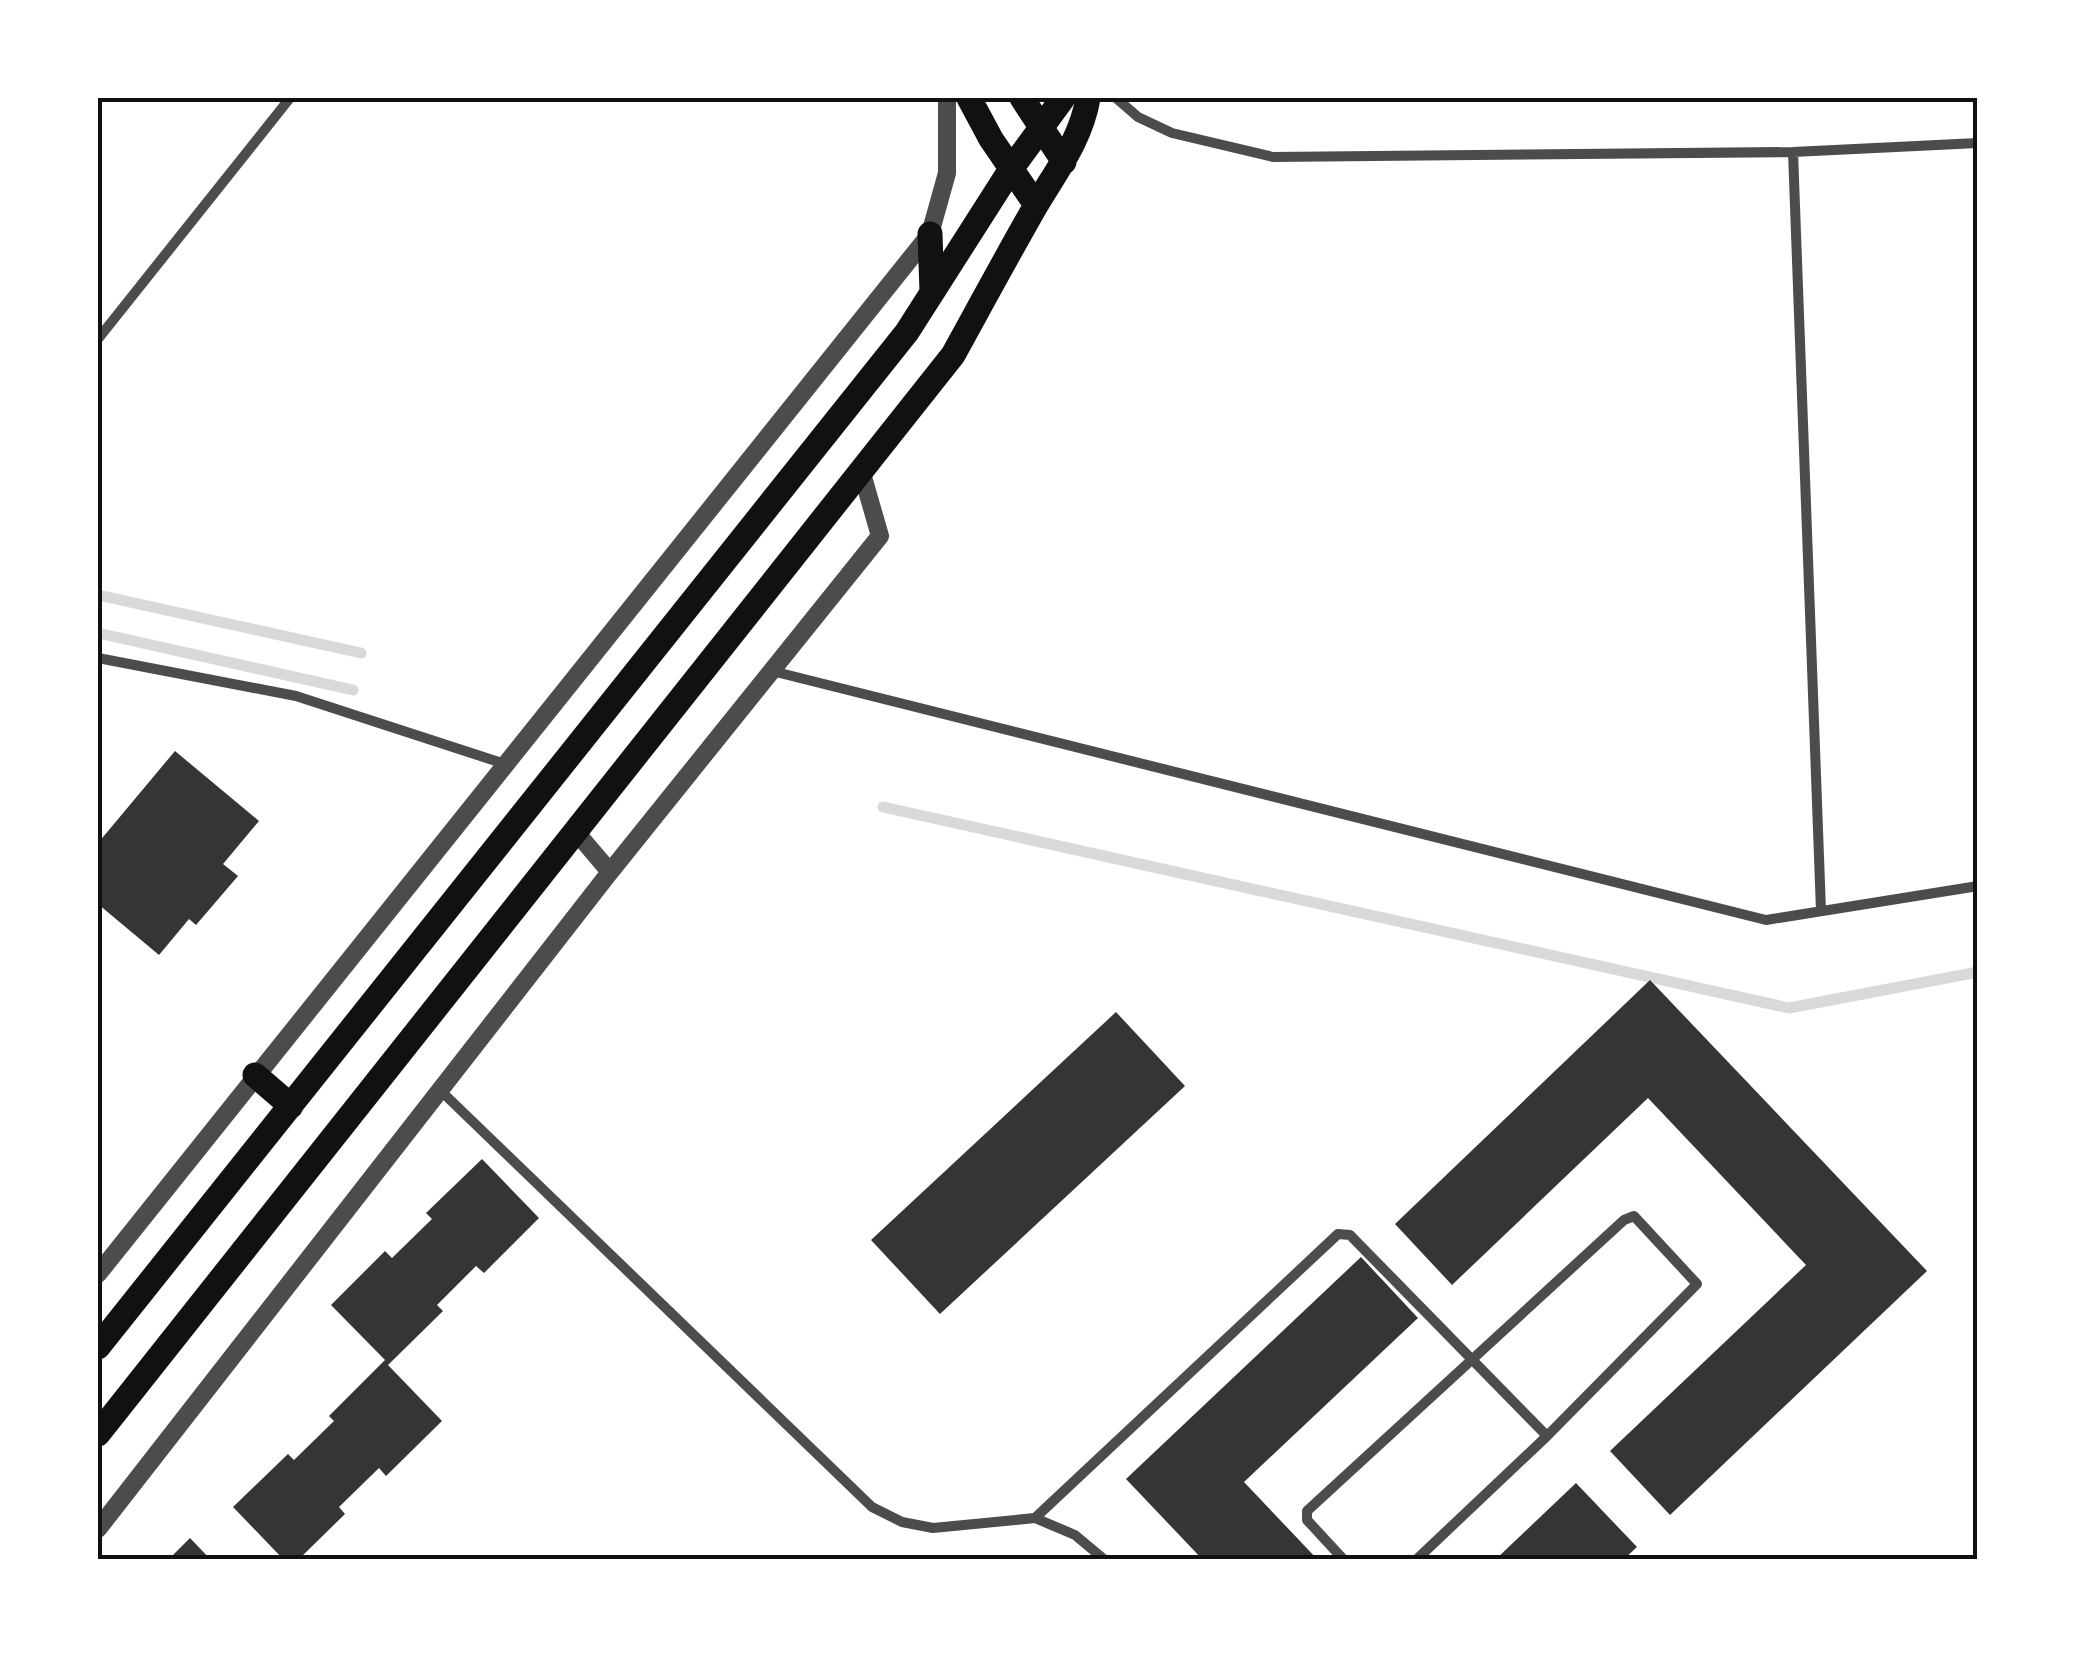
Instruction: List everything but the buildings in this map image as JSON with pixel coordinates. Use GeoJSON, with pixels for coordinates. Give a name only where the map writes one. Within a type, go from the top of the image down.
{"type":"FeatureCollection","features":[{"type":"Feature","properties":{"kind":"main road"},"geometry":{"type":"LineString","coordinates":[[970,98],[1036,204]]}},
{"type":"Feature","properties":{"kind":"main road"},"geometry":{"type":"LineString","coordinates":[[1022,98],[1064,162]]}},
{"type":"Feature","properties":{"kind":"main road"},"geometry":{"type":"LineString","coordinates":[[98,1348],[907,332],[1011,169],[1063,98]]}},
{"type":"Feature","properties":{"kind":"main road"},"geometry":{"type":"LineString","coordinates":[[98,1434],[953,355],[1036,204],[1064,162],[1084,122],[1088,98]]}},
{"type":"Feature","properties":{"kind":"main road"},"geometry":{"type":"LineString","coordinates":[[930,234],[932,292]]}},
{"type":"Feature","properties":{"kind":"main road"},"geometry":{"type":"LineString","coordinates":[[255,1075],[291,1106]]}},
{"type":"Feature","properties":{"kind":"street"},"geometry":{"type":"LineString","coordinates":[[98,339],[290,98]]}},
{"type":"Feature","properties":{"kind":"street"},"geometry":{"type":"LineString","coordinates":[[98,1274],[930,234],[947,173],[947,98]]}},
{"type":"Feature","properties":{"kind":"street"},"geometry":{"type":"LineString","coordinates":[[1116,98],[1138,117],[1172,134],[1273,157],[1793,152],[1978,143]]}},
{"type":"Feature","properties":{"kind":"street"},"geometry":{"type":"LineString","coordinates":[[1793,152],[1821,911]]}},
{"type":"Feature","properties":{"kind":"street"},"geometry":{"type":"LineString","coordinates":[[98,1529],[610,872],[880,536],[861,470]]}},
{"type":"Feature","properties":{"kind":"street"},"geometry":{"type":"LineString","coordinates":[[98,658],[296,696],[505,764]]}},
{"type":"Feature","properties":{"kind":"street"},"geometry":{"type":"LineString","coordinates":[[771,671],[1766,920],[1978,886]]}},
{"type":"Feature","properties":{"kind":"street"},"geometry":{"type":"LineString","coordinates":[[576,832],[610,872]]}},
{"type":"Feature","properties":{"kind":"street"},"geometry":{"type":"LineString","coordinates":[[441,1091],[872,1507],[902,1522],[933,1528],[1036,1518],[1075,1535],[1105,1560]]}},
{"type":"Feature","properties":{"kind":"street"},"geometry":{"type":"LineString","coordinates":[[1344,1560],[1307,1520],[1307,1512],[1624,1220],[1634,1216],[1698,1284],[1416,1560]]}},
{"type":"Feature","properties":{"kind":"street"},"geometry":{"type":"LineString","coordinates":[[1036,1518],[1338,1234],[1350,1235],[1546,1436]]}},
{"type":"Feature","properties":{"kind":"waterway"},"geometry":{"type":"LineString","coordinates":[[98,595],[361,653]]}},
{"type":"Feature","properties":{"kind":"waterway"},"geometry":{"type":"LineString","coordinates":[[98,633],[353,690]]}},
{"type":"Feature","properties":{"kind":"waterway"},"geometry":{"type":"LineString","coordinates":[[883,807],[1789,1008],[1978,972]]}}]}
